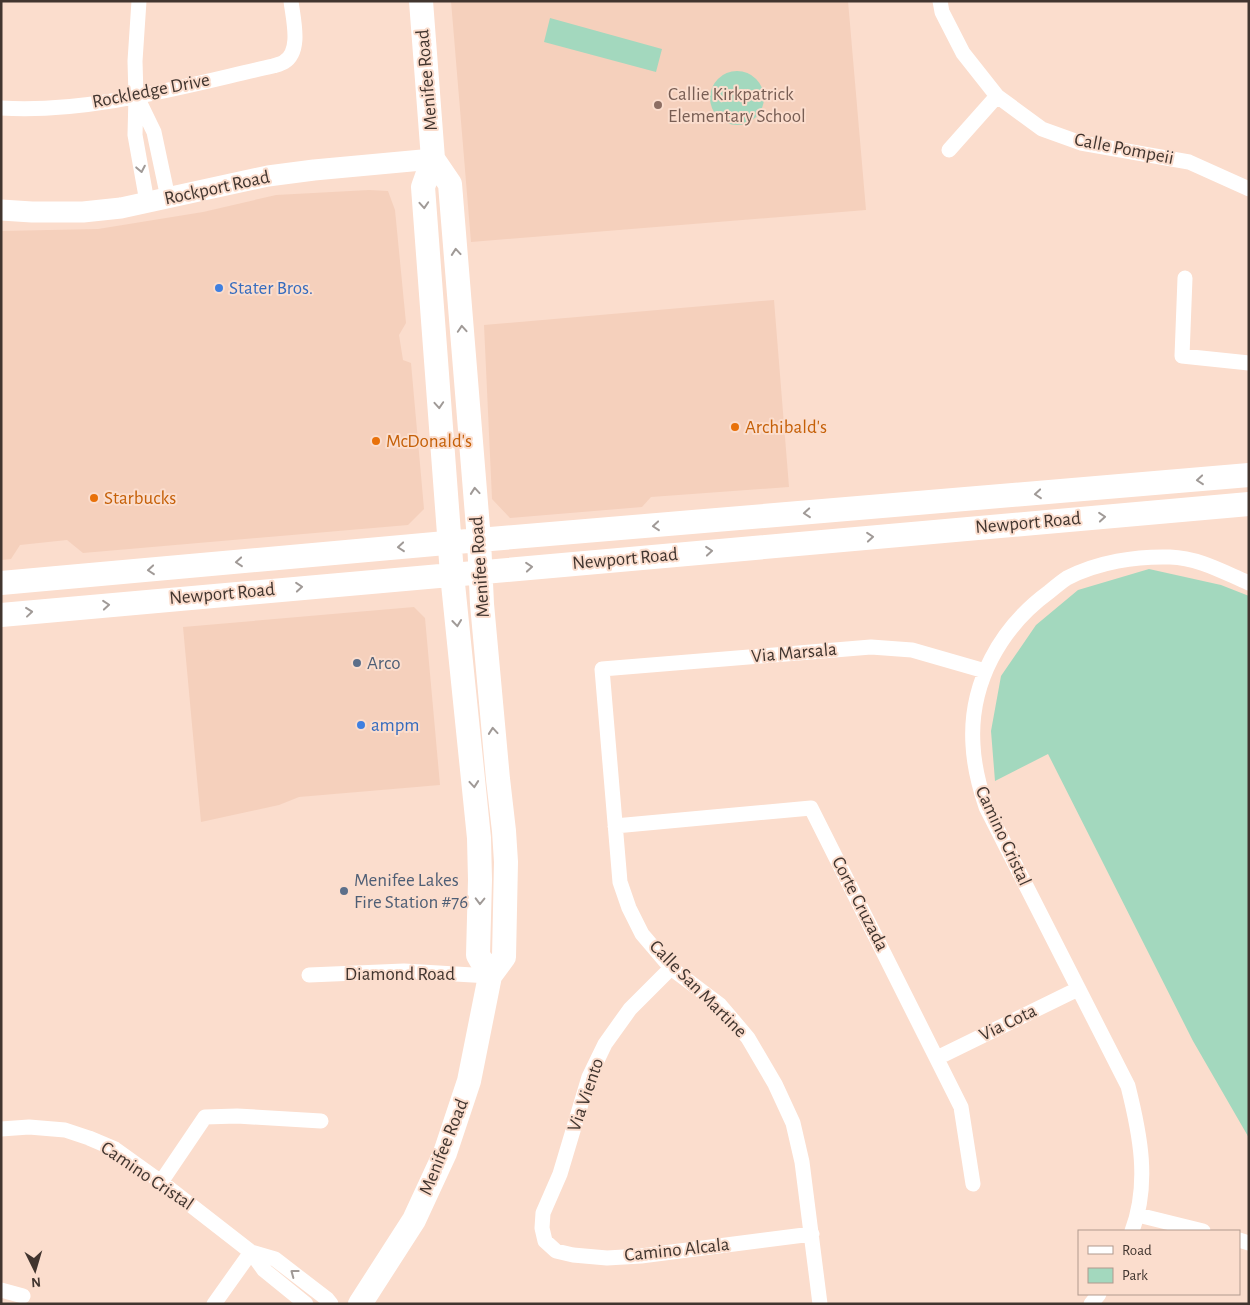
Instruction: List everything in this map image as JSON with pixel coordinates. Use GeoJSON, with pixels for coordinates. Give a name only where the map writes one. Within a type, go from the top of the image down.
{"type":"FeatureCollection","features":[{"type":"Feature","properties":{"kind":"main road","name":"Menifee Road"},"geometry":{"type":"LineString","coordinates":[[421,1],[434,158],[423,187],[452,574],[479,838],[478,956],[490,976]]}},
{"type":"Feature","properties":{"kind":"main road","name":"Menifee Road"},"geometry":{"type":"LineString","coordinates":[[360,1304],[414,1220],[445,1153],[469,1081],[486,1004],[490,976],[504,957],[506,862],[482,604],[479,540],[450,184],[434,158]]}},
{"type":"Feature","properties":{"kind":"main road","name":"Newport Road"},"geometry":{"type":"LineString","coordinates":[[1,583],[479,540],[1249,476]]}},
{"type":"Feature","properties":{"kind":"main road","name":"Newport Road"},"geometry":{"type":"LineString","coordinates":[[1,614],[1249,504]]}},
{"type":"Feature","properties":{"kind":"street"},"geometry":{"type":"LineString","coordinates":[[139,1],[135,61],[135,135],[137,148],[157,200]]}},
{"type":"Feature","properties":{"kind":"street","name":"Rockledge Drive"},"geometry":{"type":"LineString","coordinates":[[1,108],[65,107],[136,96],[285,62],[293,51],[295,40],[291,1]]}},
{"type":"Feature","properties":{"kind":"street","name":"Calle Pompeii"},"geometry":{"type":"LineString","coordinates":[[940,1],[942,12],[963,53],[996,96],[1042,129],[1082,143],[1189,162],[1248,184]]}},
{"type":"Feature","properties":{"kind":"street"},"geometry":{"type":"LineString","coordinates":[[136,96],[154,132],[157,200]]}},
{"type":"Feature","properties":{"kind":"street"},"geometry":{"type":"LineString","coordinates":[[949,150],[996,96]]}},
{"type":"Feature","properties":{"kind":"street"},"geometry":{"type":"LineString","coordinates":[[137,148],[156,145]]}},
{"type":"Feature","properties":{"kind":"street","name":"Rockport Road"},"geometry":{"type":"LineString","coordinates":[[1,210],[83,212],[121,208],[268,176],[434,158]]}},
{"type":"Feature","properties":{"kind":"street"},"geometry":{"type":"LineString","coordinates":[[1184,278],[1182,356],[1249,363]]}},
{"type":"Feature","properties":{"kind":"street","name":"Camino Cristal"},"geometry":{"type":"LineString","coordinates":[[1132,1230],[1138,1215],[1143,1164],[1138,1126],[1128,1086],[986,807],[976,776],[973,743],[976,706],[985,671],[1008,630],[1034,603],[1067,579],[1106,564],[1137,558],[1171,557],[1194,561],[1216,568],[1249,583]]}},
{"type":"Feature","properties":{"kind":"street","name":"Via Marsala"},"geometry":{"type":"LineString","coordinates":[[602,669],[870,647],[912,650],[985,671]]}},
{"type":"Feature","properties":{"kind":"street","name":"Calle San Martine"},"geometry":{"type":"LineString","coordinates":[[602,669],[620,882],[629,908],[642,934],[671,968],[720,1005],[748,1038],[775,1084],[793,1123],[802,1162],[820,1304]]}},
{"type":"Feature","properties":{"kind":"street","name":"Corte Cruzada"},"geometry":{"type":"LineString","coordinates":[[615,826],[811,808],[961,1107],[973,1184]]}},
{"type":"Feature","properties":{"kind":"street","name":"Via Viento"},"geometry":{"type":"LineString","coordinates":[[545,1241],[542,1228],[543,1213],[560,1174],[589,1077],[605,1044],[630,1009],[671,968]]}},
{"type":"Feature","properties":{"kind":"street","name":"Diamond Road"},"geometry":{"type":"LineString","coordinates":[[309,975],[404,971],[490,976]]}},
{"type":"Feature","properties":{"kind":"street","name":"Via Cota"},"geometry":{"type":"LineString","coordinates":[[937,1058],[1078,989]]}},
{"type":"Feature","properties":{"kind":"street"},"geometry":{"type":"LineString","coordinates":[[161,1182],[206,1117],[237,1116],[321,1121]]}},
{"type":"Feature","properties":{"kind":"street","name":"Camino Cristal"},"geometry":{"type":"LineString","coordinates":[[1,1129],[29,1127],[65,1130],[115,1150],[161,1182],[251,1252],[264,1270],[306,1304]]}},
{"type":"Feature","properties":{"kind":"street"},"geometry":{"type":"LineString","coordinates":[[1138,1215],[1199,1230]]}},
{"type":"Feature","properties":{"kind":"street","name":"Camino Alcala"},"geometry":{"type":"LineString","coordinates":[[545,1241],[556,1251],[573,1255],[607,1258],[642,1256],[812,1234]]}},
{"type":"Feature","properties":{"kind":"street"},"geometry":{"type":"LineString","coordinates":[[214,1304],[251,1252]]}},
{"type":"Feature","properties":{"kind":"street","name":"Camino Cristal"},"geometry":{"type":"LineString","coordinates":[[251,1252],[274,1259],[331,1304]]}},
{"type":"Feature","properties":{"kind":"street"},"geometry":{"type":"LineString","coordinates":[[1,1290],[22,1296]]}},
{"type":"Feature","properties":{"kind":"shaded area","name":"Callie Kirkpatrick Elementary School"},"geometry":{"type":"Polygon","coordinates":[[[451,1],[848,1],[866,210],[471,242],[451,1]]]}},
{"type":"Feature","properties":{"kind":"shaded area"},"geometry":{"type":"Polygon","coordinates":[[[369,190],[388,191],[395,210],[406,323],[399,335],[403,360],[411,363],[424,509],[408,525],[83,553],[67,540],[20,545],[11,559],[1,560],[1,231],[98,229],[203,212],[276,195],[369,190]]]}},
{"type":"Feature","properties":{"kind":"shaded area"},"geometry":{"type":"Polygon","coordinates":[[[774,300],[789,487],[651,497],[642,507],[510,518],[492,499],[484,325],[774,300]]]}},
{"type":"Feature","properties":{"kind":"shaded area"},"geometry":{"type":"Polygon","coordinates":[[[414,607],[425,618],[440,785],[299,797],[279,805],[201,822],[183,627],[414,607]]]}},
{"type":"Feature","properties":{"kind":"green space"},"geometry":{"type":"Polygon","coordinates":[[[550,18],[662,49],[656,72],[544,42],[550,18]]]}},
{"type":"Feature","properties":{"kind":"green space"},"geometry":{"type":"Polygon","coordinates":[[[737,71],[756,79],[764,98],[756,117],[737,125],[718,117],[710,98],[718,79],[737,71]]]}},
{"type":"Feature","properties":{"kind":"green space"},"geometry":{"type":"Polygon","coordinates":[[[1149,569],[1221,585],[1249,596],[1249,1138],[1193,1041],[1048,754],[995,781],[991,731],[1001,676],[1036,625],[1078,590],[1149,569]]]}},
{"type":"Feature","properties":{"kind":"place","name":"Callie Kirkpatrick Elementary School"},"geometry":{"type":"Point","coordinates":[658,105]}},
{"type":"Feature","properties":{"kind":"place","name":"Stater Bros."},"geometry":{"type":"Point","coordinates":[219,288]}},
{"type":"Feature","properties":{"kind":"place","name":"Archibald's"},"geometry":{"type":"Point","coordinates":[735,427]}},
{"type":"Feature","properties":{"kind":"place","name":"McDonald's"},"geometry":{"type":"Point","coordinates":[376,441]}},
{"type":"Feature","properties":{"kind":"place","name":"Starbucks"},"geometry":{"type":"Point","coordinates":[94,498]}},
{"type":"Feature","properties":{"kind":"place","name":"Arco"},"geometry":{"type":"Point","coordinates":[357,663]}},
{"type":"Feature","properties":{"kind":"place","name":"ampm"},"geometry":{"type":"Point","coordinates":[361,725]}},
{"type":"Feature","properties":{"kind":"place","name":"Menifee Lakes Fire Station #76"},"geometry":{"type":"Point","coordinates":[344,891]}}]}
